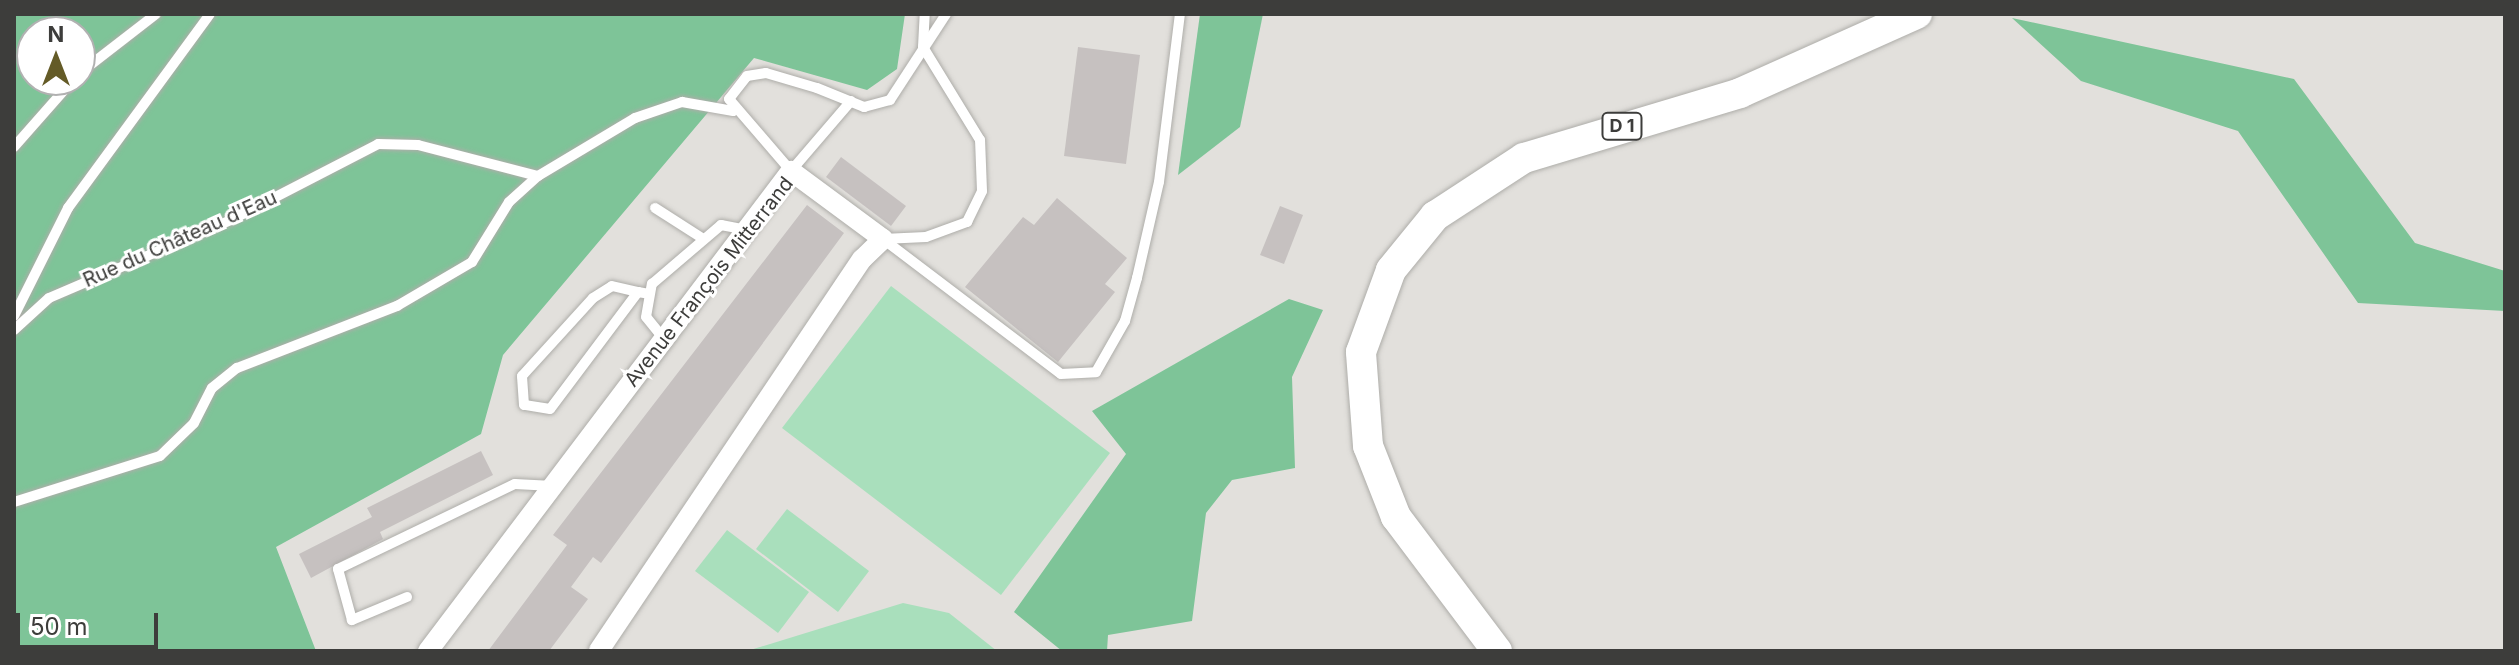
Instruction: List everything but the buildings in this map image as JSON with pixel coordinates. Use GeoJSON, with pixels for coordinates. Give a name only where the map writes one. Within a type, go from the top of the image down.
{"type":"FeatureCollection","features":[{"type":"Feature","properties":{"kind":"main road","name":"D 1"},"geometry":{"type":"LineString","coordinates":[[1497,651],[1415,546],[1373,466],[1360,372],[1374,303],[1435,216],[1524,158],[1740,93],[1917,14]]}},
{"type":"Feature","properties":{"kind":"street","name":"Avenue François Mitterrand"},"geometry":{"type":"LineString","coordinates":[[428,651],[791,171],[883,239]]}},
{"type":"Feature","properties":{"kind":"street"},"geometry":{"type":"LineString","coordinates":[[599,651],[862,259],[883,239]]}},
{"type":"Feature","properties":{"kind":"lane"},"geometry":{"type":"LineString","coordinates":[[96,61],[156,14]]}},
{"type":"Feature","properties":{"kind":"lane"},"geometry":{"type":"LineString","coordinates":[[14,316],[68,208],[210,14]]}},
{"type":"Feature","properties":{"kind":"lane"},"geometry":{"type":"LineString","coordinates":[[883,239],[926,237],[967,222],[982,191],[980,140],[923,47],[925,14]]}},
{"type":"Feature","properties":{"kind":"lane"},"geometry":{"type":"LineString","coordinates":[[733,111],[734,88],[747,76],[766,73],[864,107],[890,100],[946,14]]}},
{"type":"Feature","properties":{"kind":"lane"},"geometry":{"type":"LineString","coordinates":[[883,239],[1061,374],[1096,372],[1125,321],[1137,278],[1159,182],[1180,14]]}},
{"type":"Feature","properties":{"kind":"lane"},"geometry":{"type":"LineString","coordinates":[[14,147],[59,96]]}},
{"type":"Feature","properties":{"kind":"lane"},"geometry":{"type":"LineString","coordinates":[[14,502],[160,456],[194,423],[212,388],[237,368],[397,306],[472,262],[509,202],[538,176],[647,114],[682,102],[733,111],[791,171],[851,101]]}},
{"type":"Feature","properties":{"kind":"lane","name":"Rue du Château d'Eau"},"geometry":{"type":"LineString","coordinates":[[14,330],[49,298],[231,220],[378,144],[418,145],[538,176]]}},
{"type":"Feature","properties":{"kind":"lane"},"geometry":{"type":"LineString","coordinates":[[655,208],[702,238]]}},
{"type":"Feature","properties":{"kind":"lane"},"geometry":{"type":"LineString","coordinates":[[644,293],[612,286],[593,298],[522,376],[524,405],[550,409],[644,293],[702,238],[721,225],[747,230]]}},
{"type":"Feature","properties":{"kind":"lane"},"geometry":{"type":"LineString","coordinates":[[644,293],[646,317],[664,339]]}},
{"type":"Feature","properties":{"kind":"lane"},"geometry":{"type":"LineString","coordinates":[[407,597],[352,620],[338,569],[515,484],[553,486]]}},
{"type":"Feature","properties":{"kind":"green space"},"geometry":{"type":"Polygon","coordinates":[[[14,14],[905,14],[897,69],[867,90],[754,58],[503,355],[481,434],[276,547],[316,651],[14,651],[14,14]]]}},
{"type":"Feature","properties":{"kind":"green space"},"geometry":{"type":"Polygon","coordinates":[[[1200,14],[1263,14],[1240,127],[1178,175],[1200,14]]]}},
{"type":"Feature","properties":{"kind":"green space"},"geometry":{"type":"Polygon","coordinates":[[[2012,18],[2294,79],[2415,243],[2505,271],[2505,311],[2358,303],[2238,131],[2081,81],[2012,18]]]}},
{"type":"Feature","properties":{"kind":"green space"},"geometry":{"type":"Polygon","coordinates":[[[891,286],[1110,453],[1001,595],[782,428],[891,286]]]}},
{"type":"Feature","properties":{"kind":"green space"},"geometry":{"type":"Polygon","coordinates":[[[1289,299],[1323,310],[1292,377],[1295,468],[1232,480],[1206,513],[1192,621],[1108,635],[1107,651],[1062,651],[1014,612],[1126,454],[1092,411],[1289,299]]]}},
{"type":"Feature","properties":{"kind":"green space"},"geometry":{"type":"Polygon","coordinates":[[[787,509],[869,571],[838,612],[756,549],[787,509]]]}},
{"type":"Feature","properties":{"kind":"green space"},"geometry":{"type":"Polygon","coordinates":[[[727,530],[809,592],[778,633],[695,571],[727,530]]]}},
{"type":"Feature","properties":{"kind":"green space"},"geometry":{"type":"Polygon","coordinates":[[[903,603],[949,613],[997,651],[747,651],[903,603]]]}}]}
